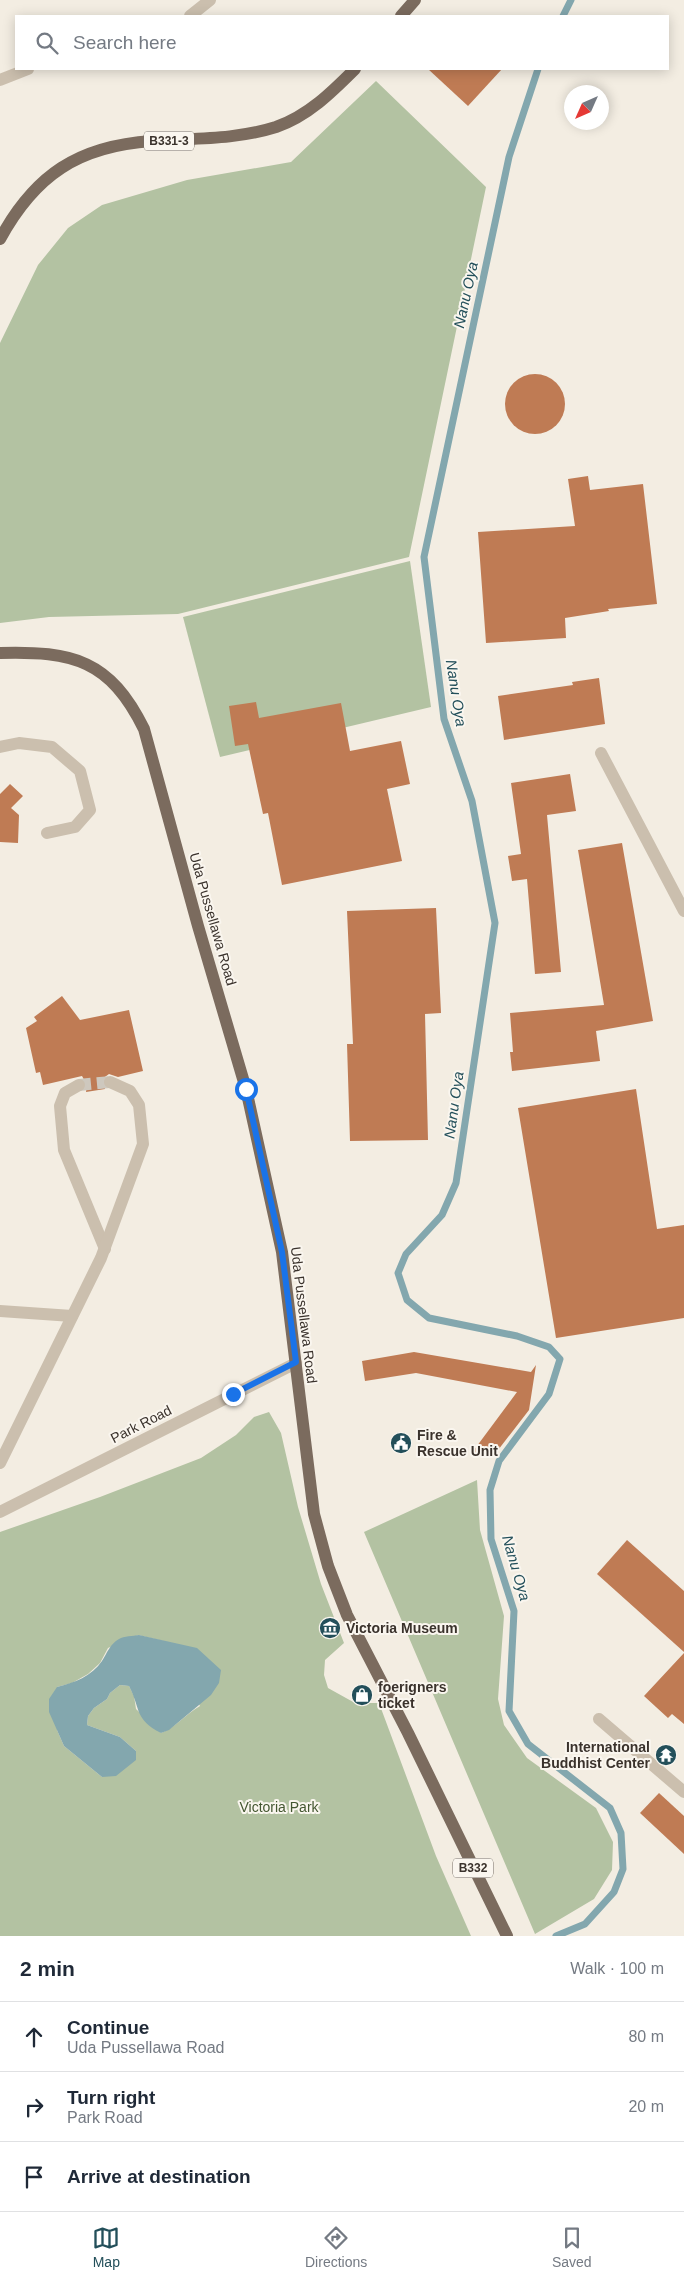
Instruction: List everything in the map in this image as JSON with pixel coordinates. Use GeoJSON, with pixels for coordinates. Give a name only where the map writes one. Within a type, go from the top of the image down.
{"type":"FeatureCollection","features":[{"type":"Feature","properties":{"kind":"main road"},"geometry":{"type":"LineString","coordinates":[[402,15],[415,0]]}},
{"type":"Feature","properties":{"kind":"main road","name":"B331-3"},"geometry":{"type":"LineString","coordinates":[[0,239],[14,214],[31,194],[65,164],[87,154],[150,141],[196,141],[239,136],[277,126],[300,116],[318,105],[354,70]]}},
{"type":"Feature","properties":{"kind":"main road","name":"Uda Pussellawa Road"},"geometry":{"type":"LineString","coordinates":[[0,654],[52,654],[79,660],[99,670],[118,687],[133,706],[144,729],[198,926],[246,1089],[282,1252],[314,1514],[331,1575],[347,1615],[408,1733],[506,1935]]}},
{"type":"Feature","properties":{"kind":"street"},"geometry":{"type":"LineString","coordinates":[[191,15],[210,0]]}},
{"type":"Feature","properties":{"kind":"street"},"geometry":{"type":"LineString","coordinates":[[0,80],[25,70]]}},
{"type":"Feature","properties":{"kind":"street"},"geometry":{"type":"LineString","coordinates":[[0,747],[19,743],[52,747],[80,771],[90,810],[75,828],[47,833]]}},
{"type":"Feature","properties":{"kind":"street"},"geometry":{"type":"LineString","coordinates":[[601,753],[684,911]]}},
{"type":"Feature","properties":{"kind":"street"},"geometry":{"type":"LineString","coordinates":[[0,1463],[105,1249],[144,1144],[139,1105],[130,1091],[110,1082]]}},
{"type":"Feature","properties":{"kind":"street"},"geometry":{"type":"LineString","coordinates":[[79,1085],[65,1093],[60,1106],[64,1150],[105,1249]]}},
{"type":"Feature","properties":{"kind":"street"},"geometry":{"type":"LineString","coordinates":[[0,1311],[72,1316]]}},
{"type":"Feature","properties":{"kind":"street","name":"Park Road"},"geometry":{"type":"LineString","coordinates":[[0,1512],[296,1362]]}},
{"type":"Feature","properties":{"kind":"street"},"geometry":{"type":"LineString","coordinates":[[599,1719],[684,1792]]}},
{"type":"Feature","properties":{"kind":"green space"},"geometry":{"type":"Polygon","coordinates":[[[376,81],[486,187],[409,557],[178,614],[49,617],[0,623],[0,343],[38,265],[68,228],[102,205],[187,180],[291,162],[376,81]]]}},
{"type":"Feature","properties":{"kind":"green space"},"geometry":{"type":"Polygon","coordinates":[[[410,561],[431,707],[220,757],[183,617],[410,561]]]}},
{"type":"Feature","properties":{"kind":"green space","name":"Victoria Park"},"geometry":{"type":"Polygon","coordinates":[[[269,1412],[281,1433],[298,1507],[321,1584],[344,1643],[325,1660],[324,1675],[328,1688],[355,1703],[379,1703],[436,1856],[471,1936],[0,1936],[0,1532],[100,1497],[201,1458],[236,1435],[254,1417],[269,1412]],[[138,1635],[108,1648],[100,1663],[88,1674],[72,1683],[57,1687],[57,1730],[64,1746],[102,1777],[136,1751],[120,1737],[87,1725],[88,1716],[94,1708],[107,1699],[110,1693],[120,1685],[129,1686],[134,1696],[136,1709],[161,1733],[200,1706],[163,1641],[138,1635]]]}},
{"type":"Feature","properties":{"kind":"green space"},"geometry":{"type":"Polygon","coordinates":[[[477,1480],[480,1530],[504,1616],[498,1699],[504,1725],[527,1758],[596,1808],[613,1842],[612,1870],[594,1899],[535,1934],[364,1532],[477,1480]]]}},
{"type":"Feature","properties":{"kind":"water"},"geometry":{"type":"Polygon","coordinates":[[[139,1635],[197,1648],[221,1670],[219,1683],[211,1695],[169,1730],[161,1733],[152,1728],[142,1718],[129,1686],[120,1685],[110,1693],[107,1699],[94,1708],[88,1716],[87,1725],[120,1737],[136,1751],[136,1760],[116,1776],[102,1777],[64,1746],[49,1712],[49,1699],[57,1687],[76,1681],[93,1671],[102,1661],[113,1643],[123,1637],[139,1635]]]}},
{"type":"Feature","properties":{"kind":"building"},"geometry":{"type":"Polygon","coordinates":[[[429,70],[501,70],[468,106],[429,70]]]}},
{"type":"Feature","properties":{"kind":"building"},"geometry":{"type":"Polygon","coordinates":[[[535,374],[552,379],[560,387],[565,404],[560,421],[552,429],[535,434],[518,429],[510,421],[505,404],[510,387],[518,379],[535,374]]]}},
{"type":"Feature","properties":{"kind":"building"},"geometry":{"type":"Polygon","coordinates":[[[588,476],[590,490],[643,484],[657,604],[608,609],[609,611],[565,618],[566,638],[486,643],[478,532],[575,526],[568,479],[588,476]]]}},
{"type":"Feature","properties":{"kind":"building"},"geometry":{"type":"Polygon","coordinates":[[[599,678],[605,724],[504,740],[498,696],[573,685],[572,682],[599,678]]]}},
{"type":"Feature","properties":{"kind":"building"},"geometry":{"type":"Polygon","coordinates":[[[256,702],[259,718],[341,703],[350,751],[401,741],[410,784],[387,789],[402,861],[282,885],[268,813],[263,814],[248,744],[235,746],[229,706],[256,702]]]}},
{"type":"Feature","properties":{"kind":"building"},"geometry":{"type":"Polygon","coordinates":[[[570,774],[576,811],[547,815],[561,972],[535,974],[527,879],[512,881],[508,856],[521,854],[511,783],[570,774]]]}},
{"type":"Feature","properties":{"kind":"building"},"geometry":{"type":"Polygon","coordinates":[[[10,784],[23,796],[11,808],[19,815],[18,843],[0,842],[0,794],[10,784]]]}},
{"type":"Feature","properties":{"kind":"building"},"geometry":{"type":"Polygon","coordinates":[[[622,843],[653,1021],[596,1031],[600,1061],[512,1071],[510,1052],[513,1052],[510,1013],[604,1005],[578,850],[622,843]]]}},
{"type":"Feature","properties":{"kind":"building"},"geometry":{"type":"Polygon","coordinates":[[[436,908],[441,1013],[425,1014],[428,1140],[350,1141],[347,1044],[353,1044],[347,911],[436,908]]]}},
{"type":"Feature","properties":{"kind":"building"},"geometry":{"type":"Polygon","coordinates":[[[62,996],[80,1020],[129,1010],[143,1071],[118,1077],[109,1074],[102,1079],[105,1089],[86,1092],[87,1085],[82,1076],[43,1085],[40,1072],[36,1073],[26,1028],[37,1021],[34,1017],[62,996]]]}},
{"type":"Feature","properties":{"kind":"building"},"geometry":{"type":"Polygon","coordinates":[[[636,1089],[657,1229],[684,1225],[684,1318],[556,1338],[518,1108],[636,1089]]]}},
{"type":"Feature","properties":{"kind":"building"},"geometry":{"type":"Polygon","coordinates":[[[414,1352],[531,1372],[536,1365],[529,1410],[495,1454],[471,1454],[517,1392],[416,1373],[365,1381],[362,1361],[414,1352]]]}},
{"type":"Feature","properties":{"kind":"building"},"geometry":{"type":"Polygon","coordinates":[[[627,1540],[684,1591],[684,1652],[597,1574],[627,1540]]]}},
{"type":"Feature","properties":{"kind":"building"},"geometry":{"type":"Polygon","coordinates":[[[684,1653],[684,1724],[672,1714],[668,1718],[644,1696],[684,1653]]]}},
{"type":"Feature","properties":{"kind":"building"},"geometry":{"type":"Polygon","coordinates":[[[659,1793],[684,1816],[684,1854],[640,1813],[659,1793]]]}},
{"type":"Feature","properties":{"kind":"waterway","name":"Nanu Oya"},"geometry":{"type":"LineString","coordinates":[[564,15],[571,0]]}},
{"type":"Feature","properties":{"kind":"waterway","name":"Nanu Oya"},"geometry":{"type":"LineString","coordinates":[[538,70],[509,157],[424,557],[444,719],[472,801],[495,923],[456,1183],[442,1215],[406,1254],[398,1273],[407,1300],[429,1318],[517,1336],[549,1347],[560,1359],[549,1394],[499,1461],[490,1490],[491,1539],[514,1611],[509,1711],[528,1744],[610,1808],[621,1833],[623,1869],[614,1892],[585,1924],[556,1936]]}},
{"type":"Feature","properties":{"kind":"tunnel"},"geometry":{"type":"LineString","coordinates":[[79,1085],[110,1082]]}},
{"type":"Feature","properties":{"kind":"place","name":"Fire & Rescue Unit"},"geometry":{"type":"Point","coordinates":[401,1443]}},
{"type":"Feature","properties":{"kind":"place","name":"Victoria Museum"},"geometry":{"type":"Point","coordinates":[330,1628]}},
{"type":"Feature","properties":{"kind":"place","name":"foerigners ticket"},"geometry":{"type":"Point","coordinates":[362,1695]}},
{"type":"Feature","properties":{"kind":"place","name":"International Buddhist Center"},"geometry":{"type":"Point","coordinates":[666,1755]}},
{"type":"Feature","properties":{"kind":"route"},"geometry":{"type":"LineString","coordinates":[[233,1394],[296,1362],[282,1252],[246,1089]]}}]}
